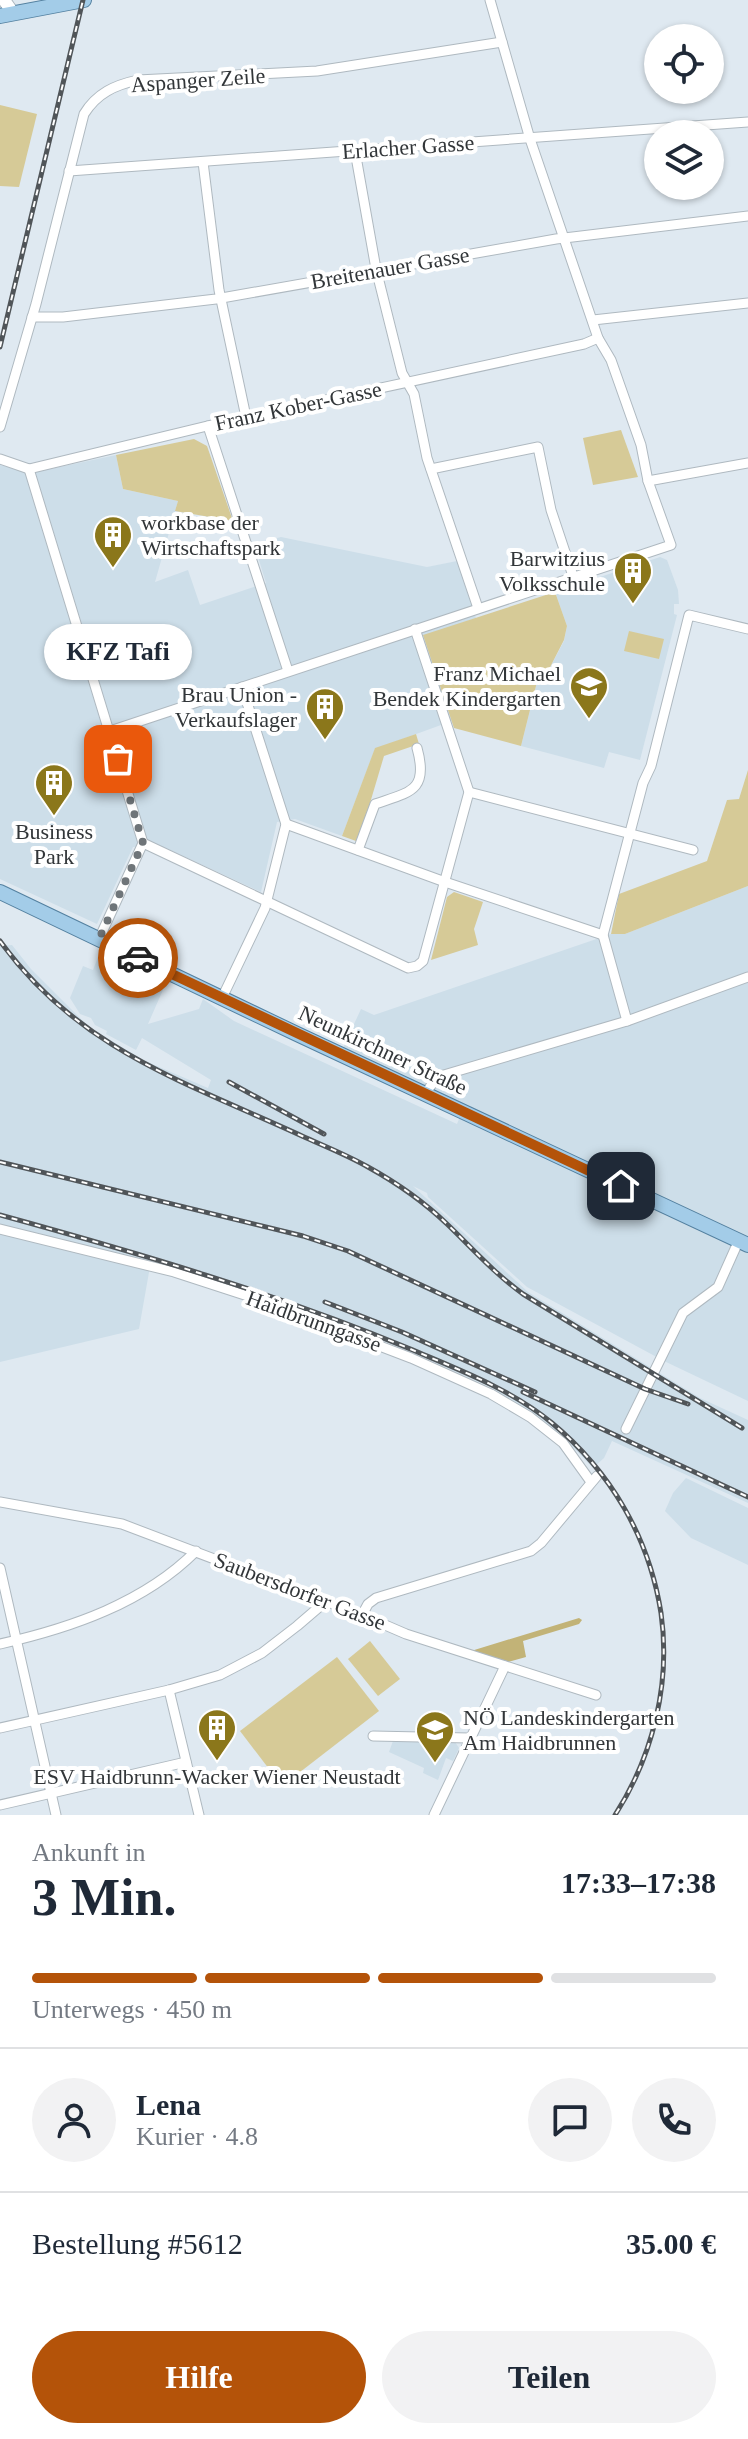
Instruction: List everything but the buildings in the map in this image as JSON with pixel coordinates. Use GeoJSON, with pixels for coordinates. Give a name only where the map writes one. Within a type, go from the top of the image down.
{"type":"FeatureCollection","features":[{"type":"Feature","properties":{"kind":"main road"},"geometry":{"type":"LineString","coordinates":[[6,15],[84,0]]}},
{"type":"Feature","properties":{"kind":"main road","name":"Neunkirchner Straße"},"geometry":{"type":"LineString","coordinates":[[0,892],[743,1242]]}},
{"type":"Feature","properties":{"kind":"street"},"geometry":{"type":"LineString","coordinates":[[4,0],[6,15]]}},
{"type":"Feature","properties":{"kind":"street"},"geometry":{"type":"LineString","coordinates":[[110,731],[671,545],[648,481],[641,445],[611,360],[598,338],[530,139],[490,0]]}},
{"type":"Feature","properties":{"kind":"street","name":"Aspanger Zeile"},"geometry":{"type":"LineString","coordinates":[[0,427],[84,114],[99,95],[123,83],[138,80],[317,71],[502,42]]}},
{"type":"Feature","properties":{"kind":"street","name":"Erlacher Gasse"},"geometry":{"type":"LineString","coordinates":[[69,171],[748,122]]}},
{"type":"Feature","properties":{"kind":"street"},"geometry":{"type":"LineString","coordinates":[[355,151],[376,269],[402,373],[414,394],[431,469],[478,608]]}},
{"type":"Feature","properties":{"kind":"street"},"geometry":{"type":"LineString","coordinates":[[203,162],[221,298],[246,417]]}},
{"type":"Feature","properties":{"kind":"street","name":"Breitenauer Gasse"},"geometry":{"type":"LineString","coordinates":[[32,317],[74,316],[221,298],[564,237],[748,216]]}},
{"type":"Feature","properties":{"kind":"street"},"geometry":{"type":"LineString","coordinates":[[593,320],[748,303]]}},
{"type":"Feature","properties":{"kind":"street","name":"Franz Kober-Gasse"},"geometry":{"type":"LineString","coordinates":[[29,469],[598,338]]}},
{"type":"Feature","properties":{"kind":"street"},"geometry":{"type":"LineString","coordinates":[[208,426],[288,671]]}},
{"type":"Feature","properties":{"kind":"street"},"geometry":{"type":"LineString","coordinates":[[431,469],[538,447],[551,510],[573,576]]}},
{"type":"Feature","properties":{"kind":"street"},"geometry":{"type":"LineString","coordinates":[[0,459],[29,469],[143,843],[99,939]]}},
{"type":"Feature","properties":{"kind":"street"},"geometry":{"type":"LineString","coordinates":[[648,481],[748,463]]}},
{"type":"Feature","properties":{"kind":"street"},"geometry":{"type":"LineString","coordinates":[[627,1021],[603,935],[689,615],[748,629]]}},
{"type":"Feature","properties":{"kind":"street"},"geometry":{"type":"LineString","coordinates":[[143,843],[408,968],[417,966],[423,961],[469,792],[415,629]]}},
{"type":"Feature","properties":{"kind":"street"},"geometry":{"type":"LineString","coordinates":[[222,998],[267,902],[286,824],[242,687]]}},
{"type":"Feature","properties":{"kind":"street"},"geometry":{"type":"LineString","coordinates":[[358,850],[375,804],[408,793],[419,781],[423,769],[417,748]]}},
{"type":"Feature","properties":{"kind":"street"},"geometry":{"type":"LineString","coordinates":[[469,792],[693,850]]}},
{"type":"Feature","properties":{"kind":"street"},"geometry":{"type":"LineString","coordinates":[[286,824],[603,935]]}},
{"type":"Feature","properties":{"kind":"street"},"geometry":{"type":"LineString","coordinates":[[425,1094],[437,1077],[627,1021],[748,977]]}},
{"type":"Feature","properties":{"kind":"street","name":"Haidbrunngasse"},"geometry":{"type":"LineString","coordinates":[[0,1229],[174,1272],[257,1299],[411,1358],[491,1394],[530,1417],[563,1443],[594,1479],[531,1551],[376,1598],[362,1615]]}},
{"type":"Feature","properties":{"kind":"street"},"geometry":{"type":"LineString","coordinates":[[626,1429],[683,1313],[718,1287],[743,1242]]}},
{"type":"Feature","properties":{"kind":"street","name":"Saubersdorfer Gasse"},"geometry":{"type":"LineString","coordinates":[[0,1502],[122,1524],[406,1634],[596,1695]]}},
{"type":"Feature","properties":{"kind":"street"},"geometry":{"type":"LineString","coordinates":[[0,1644],[124,1603],[175,1572],[196,1551]]}},
{"type":"Feature","properties":{"kind":"street"},"geometry":{"type":"LineString","coordinates":[[0,1568],[56,1815]]}},
{"type":"Feature","properties":{"kind":"street"},"geometry":{"type":"LineString","coordinates":[[0,1728],[199,1682],[243,1664],[297,1626],[318,1608],[322,1600]]}},
{"type":"Feature","properties":{"kind":"street"},"geometry":{"type":"LineString","coordinates":[[434,1815],[505,1666]]}},
{"type":"Feature","properties":{"kind":"street"},"geometry":{"type":"LineString","coordinates":[[169,1690],[199,1815]]}},
{"type":"Feature","properties":{"kind":"street"},"geometry":{"type":"LineString","coordinates":[[373,1736],[469,1738]]}},
{"type":"Feature","properties":{"kind":"street"},"geometry":{"type":"LineString","coordinates":[[0,1805],[186,1762]]}},
{"type":"Feature","properties":{"kind":"shaded area"},"geometry":{"type":"Polygon","coordinates":[[[0,105],[37,114],[19,187],[0,186],[0,105]]]}},
{"type":"Feature","properties":{"kind":"shaded area"},"geometry":{"type":"Polygon","coordinates":[[[621,430],[638,477],[593,485],[583,438],[621,430]]]}},
{"type":"Feature","properties":{"kind":"shaded area"},"geometry":{"type":"Polygon","coordinates":[[[194,439],[207,446],[233,521],[175,511],[178,501],[123,489],[116,455],[194,439]]]}},
{"type":"Feature","properties":{"kind":"shaded area"},"geometry":{"type":"Polygon","coordinates":[[[116,455],[123,489],[178,501],[155,582],[188,570],[200,605],[266,583],[254,544],[281,537],[427,567],[457,561],[476,618],[424,636],[452,721],[375,749],[342,836],[295,819],[277,822],[261,892],[157,844],[133,847],[97,924],[0,879],[0,465],[24,471],[41,471],[116,455]]]}},
{"type":"Feature","properties":{"kind":"shaded area"},"geometry":{"type":"Polygon","coordinates":[[[660,557],[667,560],[678,590],[679,604],[674,604],[674,614],[677,615],[640,760],[609,752],[604,768],[521,746],[538,678],[544,679],[564,641],[567,626],[555,592],[660,557]]]}},
{"type":"Feature","properties":{"kind":"shaded area"},"geometry":{"type":"Polygon","coordinates":[[[555,592],[567,626],[564,640],[544,679],[538,678],[521,746],[454,728],[423,635],[555,592]]]}},
{"type":"Feature","properties":{"kind":"shaded area"},"geometry":{"type":"Polygon","coordinates":[[[629,631],[664,639],[659,659],[624,651],[629,631]]]}},
{"type":"Feature","properties":{"kind":"shaded area"},"geometry":{"type":"Polygon","coordinates":[[[416,734],[419,744],[384,756],[359,840],[342,836],[375,748],[416,734]]]}},
{"type":"Feature","properties":{"kind":"shaded area"},"geometry":{"type":"Polygon","coordinates":[[[748,770],[748,886],[625,934],[611,934],[619,894],[707,861],[727,800],[739,799],[748,770]]]}},
{"type":"Feature","properties":{"kind":"shaded area"},"geometry":{"type":"Polygon","coordinates":[[[748,886],[748,1401],[664,1361],[527,1287],[427,1193],[413,1186],[528,1292],[700,1398],[748,1420],[748,1503],[612,1441],[604,1458],[593,1468],[538,1417],[490,1387],[354,1328],[151,1261],[139,1329],[0,1362],[0,946],[12,945],[31,969],[89,1027],[143,1060],[208,1088],[211,1080],[142,1038],[136,1050],[106,1034],[107,1031],[95,1025],[91,1018],[80,1014],[70,998],[83,966],[93,970],[98,957],[103,959],[105,953],[166,983],[148,1024],[199,1009],[203,999],[234,1021],[457,1124],[461,1114],[342,1050],[361,1009],[374,1015],[611,934],[625,934],[748,886]]]}},
{"type":"Feature","properties":{"kind":"shaded area"},"geometry":{"type":"Polygon","coordinates":[[[454,892],[483,902],[474,929],[478,945],[431,960],[447,897],[454,892]]]}},
{"type":"Feature","properties":{"kind":"shaded area"},"geometry":{"type":"Polygon","coordinates":[[[686,1478],[748,1508],[748,1565],[691,1538],[665,1511],[673,1493],[686,1478]]]}},
{"type":"Feature","properties":{"kind":"shaded area"},"geometry":{"type":"Polygon","coordinates":[[[579,1618],[582,1620],[579,1624],[523,1641],[526,1657],[508,1662],[471,1651],[579,1618]]]}},
{"type":"Feature","properties":{"kind":"shaded area"},"geometry":{"type":"Polygon","coordinates":[[[370,1641],[400,1679],[378,1696],[348,1659],[370,1641]]]}},
{"type":"Feature","properties":{"kind":"shaded area"},"geometry":{"type":"Polygon","coordinates":[[[337,1657],[379,1711],[282,1786],[240,1731],[337,1657]]]}},
{"type":"Feature","properties":{"kind":"shaded area"},"geometry":{"type":"Polygon","coordinates":[[[393,1741],[455,1742],[459,1748],[453,1761],[446,1758],[438,1780],[423,1773],[424,1768],[389,1752],[393,1741]]]}},
{"type":"Feature","properties":{"kind":"railway"},"geometry":{"type":"LineString","coordinates":[[0,347],[83,0]]}},
{"type":"Feature","properties":{"kind":"railway"},"geometry":{"type":"LineString","coordinates":[[0,941],[31,978],[64,1010],[99,1036],[176,1079],[344,1155],[389,1179],[429,1208],[523,1294],[742,1428]]}},
{"type":"Feature","properties":{"kind":"railway"},"geometry":{"type":"LineString","coordinates":[[229,1082],[324,1134]]}},
{"type":"Feature","properties":{"kind":"railway"},"geometry":{"type":"LineString","coordinates":[[0,1162],[303,1236],[348,1251],[645,1389],[688,1404]]}},
{"type":"Feature","properties":{"kind":"railway"},"geometry":{"type":"LineString","coordinates":[[0,1215],[206,1275],[358,1328],[501,1390],[536,1411],[573,1442],[609,1485],[637,1532],[661,1613],[663,1666],[656,1718],[640,1768],[615,1815]]}},
{"type":"Feature","properties":{"kind":"railway"},"geometry":{"type":"LineString","coordinates":[[325,1302],[402,1332],[535,1392]]}},
{"type":"Feature","properties":{"kind":"railway"},"geometry":{"type":"LineString","coordinates":[[523,1392],[748,1497]]}},
{"type":"Feature","properties":{"kind":"way so far"},"geometry":{"type":"LineString","coordinates":[[118,759],[143,843],[99,939],[138,958]]}},
{"type":"Feature","properties":{"kind":"place","name":"workbase der Wirtschaftspark"},"geometry":{"type":"Point","coordinates":[113,569]}},
{"type":"Feature","properties":{"kind":"place","name":"Barwitzius Volksschule"},"geometry":{"type":"Point","coordinates":[633,605]}},
{"type":"Feature","properties":{"kind":"place","name":"Franz Michael Bendek Kindergarten"},"geometry":{"type":"Point","coordinates":[589,720]}},
{"type":"Feature","properties":{"kind":"place","name":"Brau Union - Verkaufslager"},"geometry":{"type":"Point","coordinates":[325,741]}},
{"type":"Feature","properties":{"kind":"place","name":"KFZ Tafi"},"geometry":{"type":"Point","coordinates":[118,759]}},
{"type":"Feature","properties":{"kind":"place","name":"Business Park"},"geometry":{"type":"Point","coordinates":[54,817]}},
{"type":"Feature","properties":{"kind":"place","name":"ESV Haidbrunn-Wacker Wiener Neustadt"},"geometry":{"type":"Point","coordinates":[217,1762]}},
{"type":"Feature","properties":{"kind":"place","name":"NÖ Landeskindergarten Am Haidbrunnen"},"geometry":{"type":"Point","coordinates":[435,1764]}},
{"type":"Feature","properties":{"kind":"route"},"geometry":{"type":"LineString","coordinates":[[138,958],[621,1186]]}}]}
